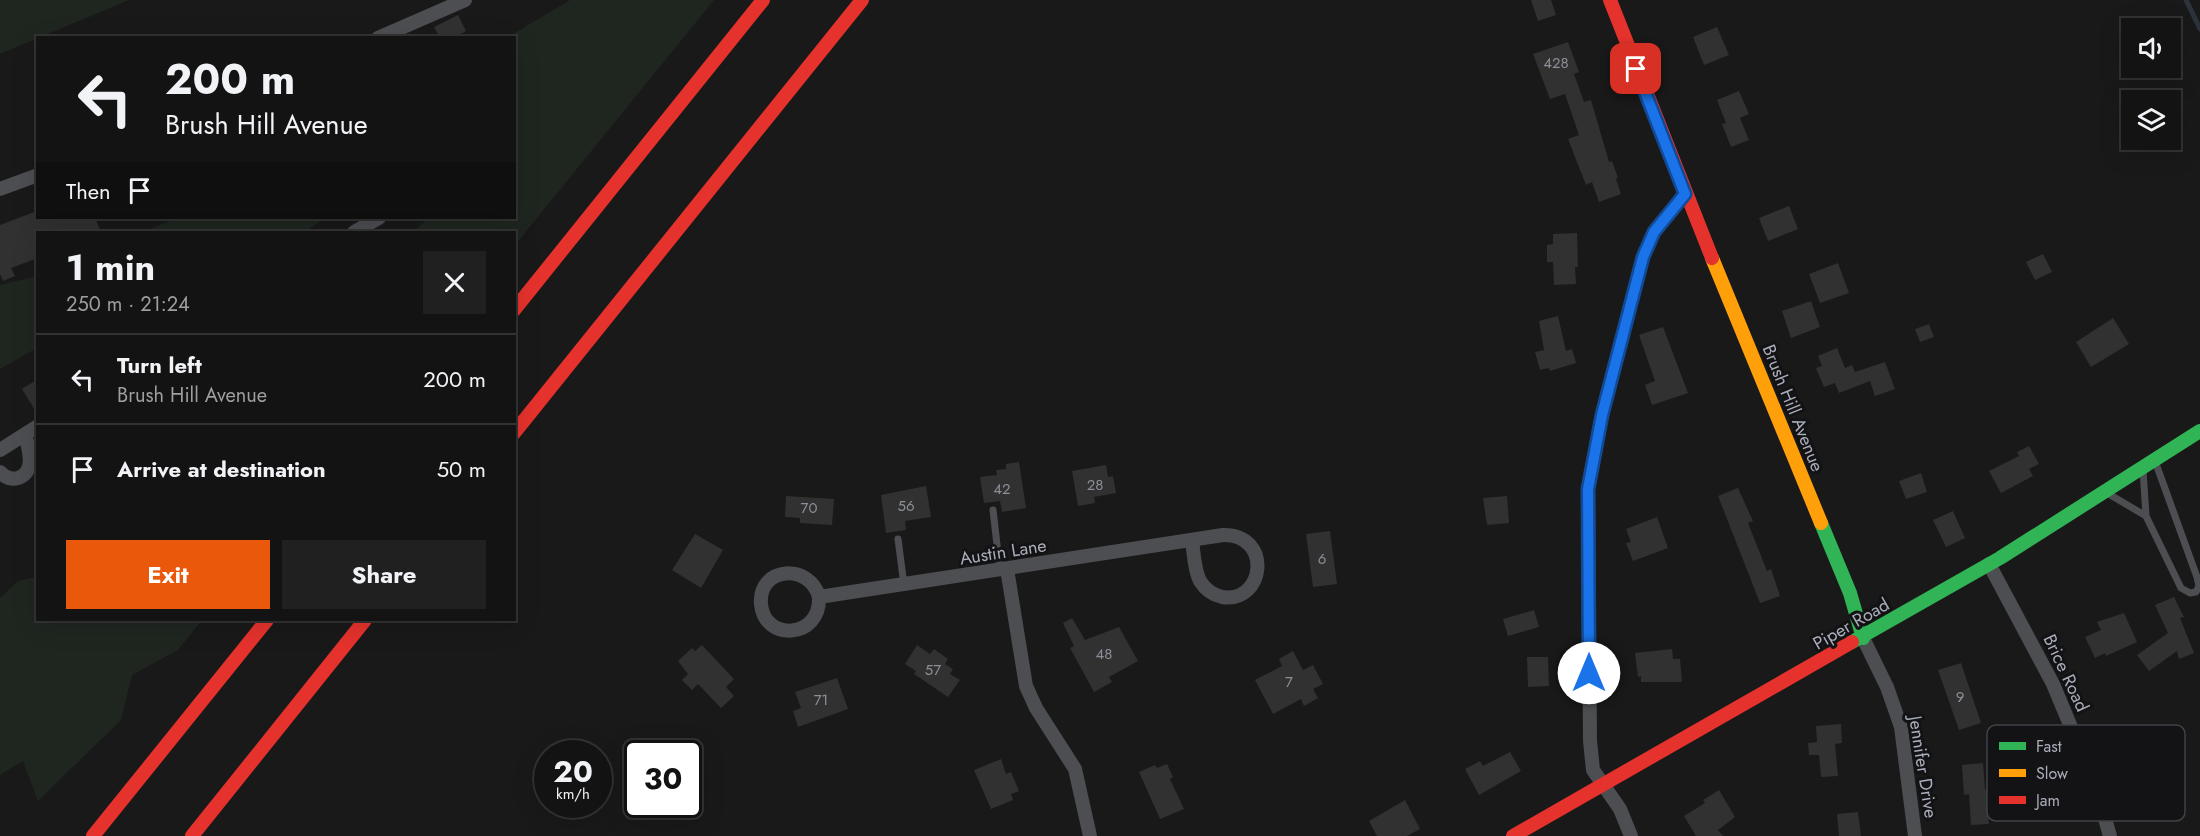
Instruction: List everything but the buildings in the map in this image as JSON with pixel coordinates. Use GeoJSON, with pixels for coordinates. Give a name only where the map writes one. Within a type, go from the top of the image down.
{"type":"FeatureCollection","features":[{"type":"Feature","properties":{"kind":"main road"},"geometry":{"type":"LineString","coordinates":[[516,308],[763,0]]}},
{"type":"Feature","properties":{"kind":"main road"},"geometry":{"type":"LineString","coordinates":[[516,431],[862,0]]}},
{"type":"Feature","properties":{"kind":"main road","name":"Brush Hill Avenue"},"geometry":{"type":"LineString","coordinates":[[1610,0],[1685,194],[1850,593],[1863,638]]}},
{"type":"Feature","properties":{"kind":"main road","name":"Piper Road"},"geometry":{"type":"LineString","coordinates":[[1513,836],[1989,564],[2200,431]]}},
{"type":"Feature","properties":{"kind":"main road"},"geometry":{"type":"LineString","coordinates":[[93,836],[266,621]]}},
{"type":"Feature","properties":{"kind":"main road"},"geometry":{"type":"LineString","coordinates":[[192,836],[364,621]]}},
{"type":"Feature","properties":{"kind":"street"},"geometry":{"type":"LineString","coordinates":[[398,34],[465,0]]}},
{"type":"Feature","properties":{"kind":"street"},"geometry":{"type":"LineString","coordinates":[[0,189],[36,176]]}},
{"type":"Feature","properties":{"kind":"street"},"geometry":{"type":"LineString","coordinates":[[1631,836],[1620,809],[1593,770],[1590,741],[1588,489],[1602,415],[1643,257],[1654,232],[1685,194]]}},
{"type":"Feature","properties":{"kind":"street"},"geometry":{"type":"LineString","coordinates":[[356,231],[377,219]]}},
{"type":"Feature","properties":{"kind":"street"},"geometry":{"type":"LineString","coordinates":[[0,450],[36,427]]}},
{"type":"Feature","properties":{"kind":"street"},"geometry":{"type":"LineString","coordinates":[[0,472],[12,478],[21,477],[27,471],[30,458],[25,434]]}},
{"type":"Feature","properties":{"kind":"street","name":"Austin Lane"},"geometry":{"type":"LineString","coordinates":[[819,597],[904,585],[1192,540],[1229,535],[1246,542],[1254,550],[1258,562],[1257,574],[1252,585],[1243,593],[1232,597],[1220,596],[1209,591],[1198,576],[1192,540]]}},
{"type":"Feature","properties":{"kind":"street","name":"Brice Road"},"geometry":{"type":"LineString","coordinates":[[1989,564],[2024,625],[2070,725]]}},
{"type":"Feature","properties":{"kind":"street"},"geometry":{"type":"LineString","coordinates":[[1003,570],[1026,686],[1036,708],[1075,769],[1090,836]]}},
{"type":"Feature","properties":{"kind":"street"},"geometry":{"type":"LineString","coordinates":[[786,573],[797,573],[808,578],[819,597],[814,619],[805,627],[795,631],[783,630],[773,625],[765,617],[761,606],[762,594],[767,584],[775,577],[786,573]]}},
{"type":"Feature","properties":{"kind":"street","name":"Jennifer Drive"},"geometry":{"type":"LineString","coordinates":[[1863,638],[1887,687],[1901,727],[1910,778],[1915,836]]}},
{"type":"Feature","properties":{"kind":"street","name":"Brice Road"},"geometry":{"type":"LineString","coordinates":[[2106,821],[2110,836]]}},
{"type":"Feature","properties":{"kind":"lane"},"geometry":{"type":"LineString","coordinates":[[2143,469],[2146,516],[2181,588],[2190,593],[2196,592],[2199,586],[2197,577],[2155,461]]}},
{"type":"Feature","properties":{"kind":"lane"},"geometry":{"type":"LineString","coordinates":[[2106,492],[2146,516]]}},
{"type":"Feature","properties":{"kind":"lane"},"geometry":{"type":"LineString","coordinates":[[993,510],[1003,570]]}},
{"type":"Feature","properties":{"kind":"lane"},"geometry":{"type":"LineString","coordinates":[[897,539],[904,585]]}},
{"type":"Feature","properties":{"kind":"shaded area"},"geometry":{"type":"Polygon","coordinates":[[[0,0],[129,0],[43,36],[36,36],[36,39],[0,54],[0,0]]]}},
{"type":"Feature","properties":{"kind":"shaded area"},"geometry":{"type":"Polygon","coordinates":[[[570,0],[714,0],[516,244],[516,231],[413,231],[428,219],[516,219],[516,36],[510,36],[570,0]]]}},
{"type":"Feature","properties":{"kind":"shaded area"},"geometry":{"type":"Polygon","coordinates":[[[175,219],[324,219],[306,231],[145,231],[175,219]]]}},
{"type":"Feature","properties":{"kind":"shaded area"},"geometry":{"type":"Polygon","coordinates":[[[36,276],[36,349],[0,369],[0,285],[36,276]]]}},
{"type":"Feature","properties":{"kind":"shaded area"},"geometry":{"type":"Polygon","coordinates":[[[36,577],[36,621],[201,621],[178,650],[132,675],[121,720],[38,801],[23,761],[0,775],[0,598],[18,581],[36,577]]]}},
{"type":"Feature","properties":{"kind":"waterway"},"geometry":{"type":"LineString","coordinates":[[2186,0],[2200,29]]}},
{"type":"Feature","properties":{"kind":"traffic: fast"},"geometry":{"type":"LineString","coordinates":[[1852,642],[2000,558],[2200,431]]}},
{"type":"Feature","properties":{"kind":"traffic: fast"},"geometry":{"type":"LineString","coordinates":[[1821,523],[1850,593],[1863,638]]}},
{"type":"Feature","properties":{"kind":"traffic: slow"},"geometry":{"type":"LineString","coordinates":[[1712,258],[1821,523]]}},
{"type":"Feature","properties":{"kind":"traffic: jam"},"geometry":{"type":"LineString","coordinates":[[516,308],[763,0]]}},
{"type":"Feature","properties":{"kind":"traffic: jam"},"geometry":{"type":"LineString","coordinates":[[516,431],[862,0]]}},
{"type":"Feature","properties":{"kind":"traffic: jam"},"geometry":{"type":"LineString","coordinates":[[1610,0],[1712,258]]}},
{"type":"Feature","properties":{"kind":"traffic: jam"},"geometry":{"type":"LineString","coordinates":[[93,836],[266,621]]}},
{"type":"Feature","properties":{"kind":"traffic: jam"},"geometry":{"type":"LineString","coordinates":[[192,836],[364,621]]}},
{"type":"Feature","properties":{"kind":"traffic: jam"},"geometry":{"type":"LineString","coordinates":[[1513,836],[1852,642]]}},
{"type":"Feature","properties":{"kind":"route"},"geometry":{"type":"LineString","coordinates":[[1589,673],[1588,489],[1602,415],[1643,257],[1654,232],[1685,194],[1636,69]]}}]}
